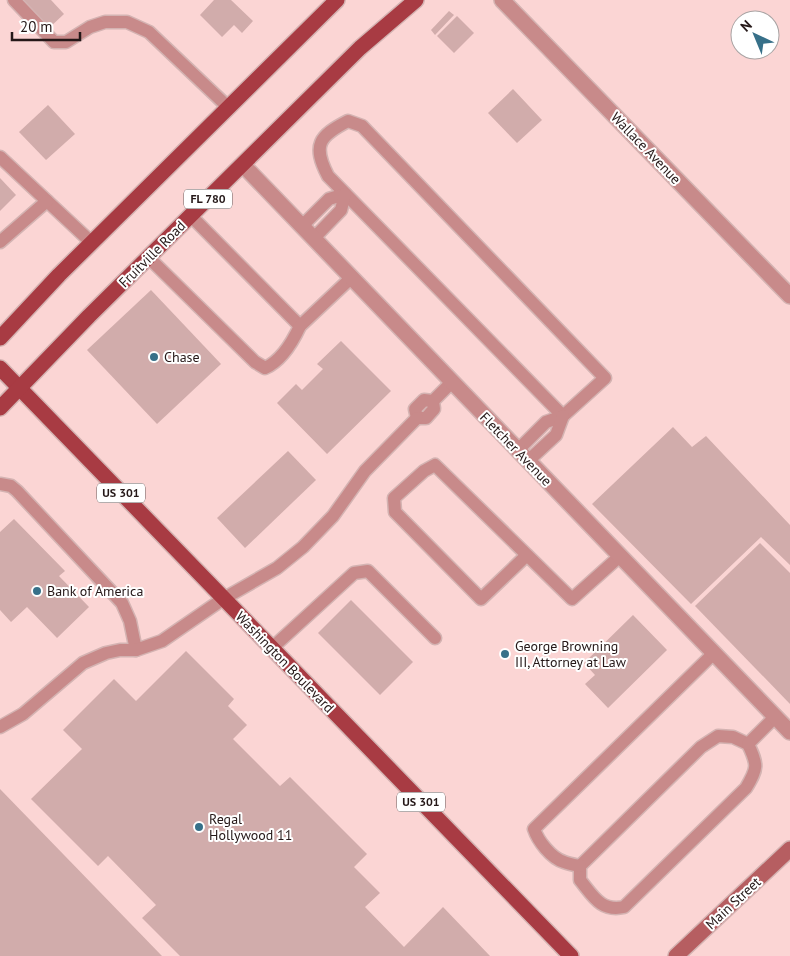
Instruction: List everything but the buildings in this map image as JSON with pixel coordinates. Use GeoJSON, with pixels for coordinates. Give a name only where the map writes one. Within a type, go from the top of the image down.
{"type":"FeatureCollection","features":[{"type":"Feature","properties":{"kind":"main road"},"geometry":{"type":"LineString","coordinates":[[0,338],[92,243],[337,0]]}},
{"type":"Feature","properties":{"kind":"main road","name":"Fruitville Road"},"geometry":{"type":"LineString","coordinates":[[0,408],[360,48],[416,0]]}},
{"type":"Feature","properties":{"kind":"main road","name":"Washington Boulevard"},"geometry":{"type":"LineString","coordinates":[[0,368],[570,956]]}},
{"type":"Feature","properties":{"kind":"street","name":"Wallace Avenue"},"geometry":{"type":"LineString","coordinates":[[502,0],[790,295]]}},
{"type":"Feature","properties":{"kind":"street","name":"Fletcher Avenue"},"geometry":{"type":"LineString","coordinates":[[243,165],[790,732]]}},
{"type":"Feature","properties":{"kind":"street","name":"Main Street"},"geometry":{"type":"LineString","coordinates":[[676,956],[790,849]]}},
{"type":"Feature","properties":{"kind":"lane"},"geometry":{"type":"LineString","coordinates":[[14,0],[54,42],[66,42],[90,27],[105,22],[127,22],[149,32],[229,108]]}},
{"type":"Feature","properties":{"kind":"lane"},"geometry":{"type":"LineString","coordinates":[[523,455],[556,435],[563,416],[605,378],[362,126],[348,121],[332,129],[322,140],[320,159],[328,176],[563,416]]}},
{"type":"Feature","properties":{"kind":"lane"},"geometry":{"type":"LineString","coordinates":[[0,157],[92,243]]}},
{"type":"Feature","properties":{"kind":"lane"},"geometry":{"type":"LineString","coordinates":[[302,226],[329,200],[345,194]]}},
{"type":"Feature","properties":{"kind":"lane"},"geometry":{"type":"LineString","coordinates":[[314,238],[341,210],[345,194]]}},
{"type":"Feature","properties":{"kind":"lane"},"geometry":{"type":"LineString","coordinates":[[0,242],[47,201]]}},
{"type":"Feature","properties":{"kind":"lane"},"geometry":{"type":"LineString","coordinates":[[191,216],[300,326]]}},
{"type":"Feature","properties":{"kind":"lane"},"geometry":{"type":"LineString","coordinates":[[149,258],[262,367],[268,367],[282,354],[300,326],[351,278]]}},
{"type":"Feature","properties":{"kind":"lane"},"geometry":{"type":"LineString","coordinates":[[0,727],[23,714],[83,663],[106,653],[120,650],[136,650],[168,638],[223,599],[277,568],[303,547],[333,516],[365,471],[417,418],[416,409],[424,400],[433,401],[452,382]]}},
{"type":"Feature","properties":{"kind":"lane"},"geometry":{"type":"LineString","coordinates":[[527,554],[481,599],[395,512],[394,498],[424,470],[435,465],[527,554],[572,599],[620,556]]}},
{"type":"Feature","properties":{"kind":"lane"},"geometry":{"type":"LineString","coordinates":[[0,484],[11,486],[17,491],[122,603],[130,621],[136,650]]}},
{"type":"Feature","properties":{"kind":"lane"},"geometry":{"type":"LineString","coordinates":[[272,648],[354,573],[368,571],[436,638]]}},
{"type":"Feature","properties":{"kind":"lane"},"geometry":{"type":"LineString","coordinates":[[580,866],[562,862],[548,850],[537,837],[534,829],[714,653]]}},
{"type":"Feature","properties":{"kind":"lane"},"geometry":{"type":"LineString","coordinates":[[748,744],[775,717]]}},
{"type":"Feature","properties":{"kind":"lane"},"geometry":{"type":"LineString","coordinates":[[718,736],[733,737],[748,744],[756,762],[754,775],[746,788],[624,907],[614,910],[601,904],[580,880],[580,866],[701,747],[718,736]]}},
{"type":"Feature","properties":{"kind":"place","name":"Chase"},"geometry":{"type":"Point","coordinates":[154,357]}},
{"type":"Feature","properties":{"kind":"place","name":"Bank of America"},"geometry":{"type":"Point","coordinates":[37,591]}},
{"type":"Feature","properties":{"kind":"place","name":"George Browning III, Attorney at Law"},"geometry":{"type":"Point","coordinates":[505,654]}},
{"type":"Feature","properties":{"kind":"place","name":"Regal Hollywood 11"},"geometry":{"type":"Point","coordinates":[199,827]}}]}
